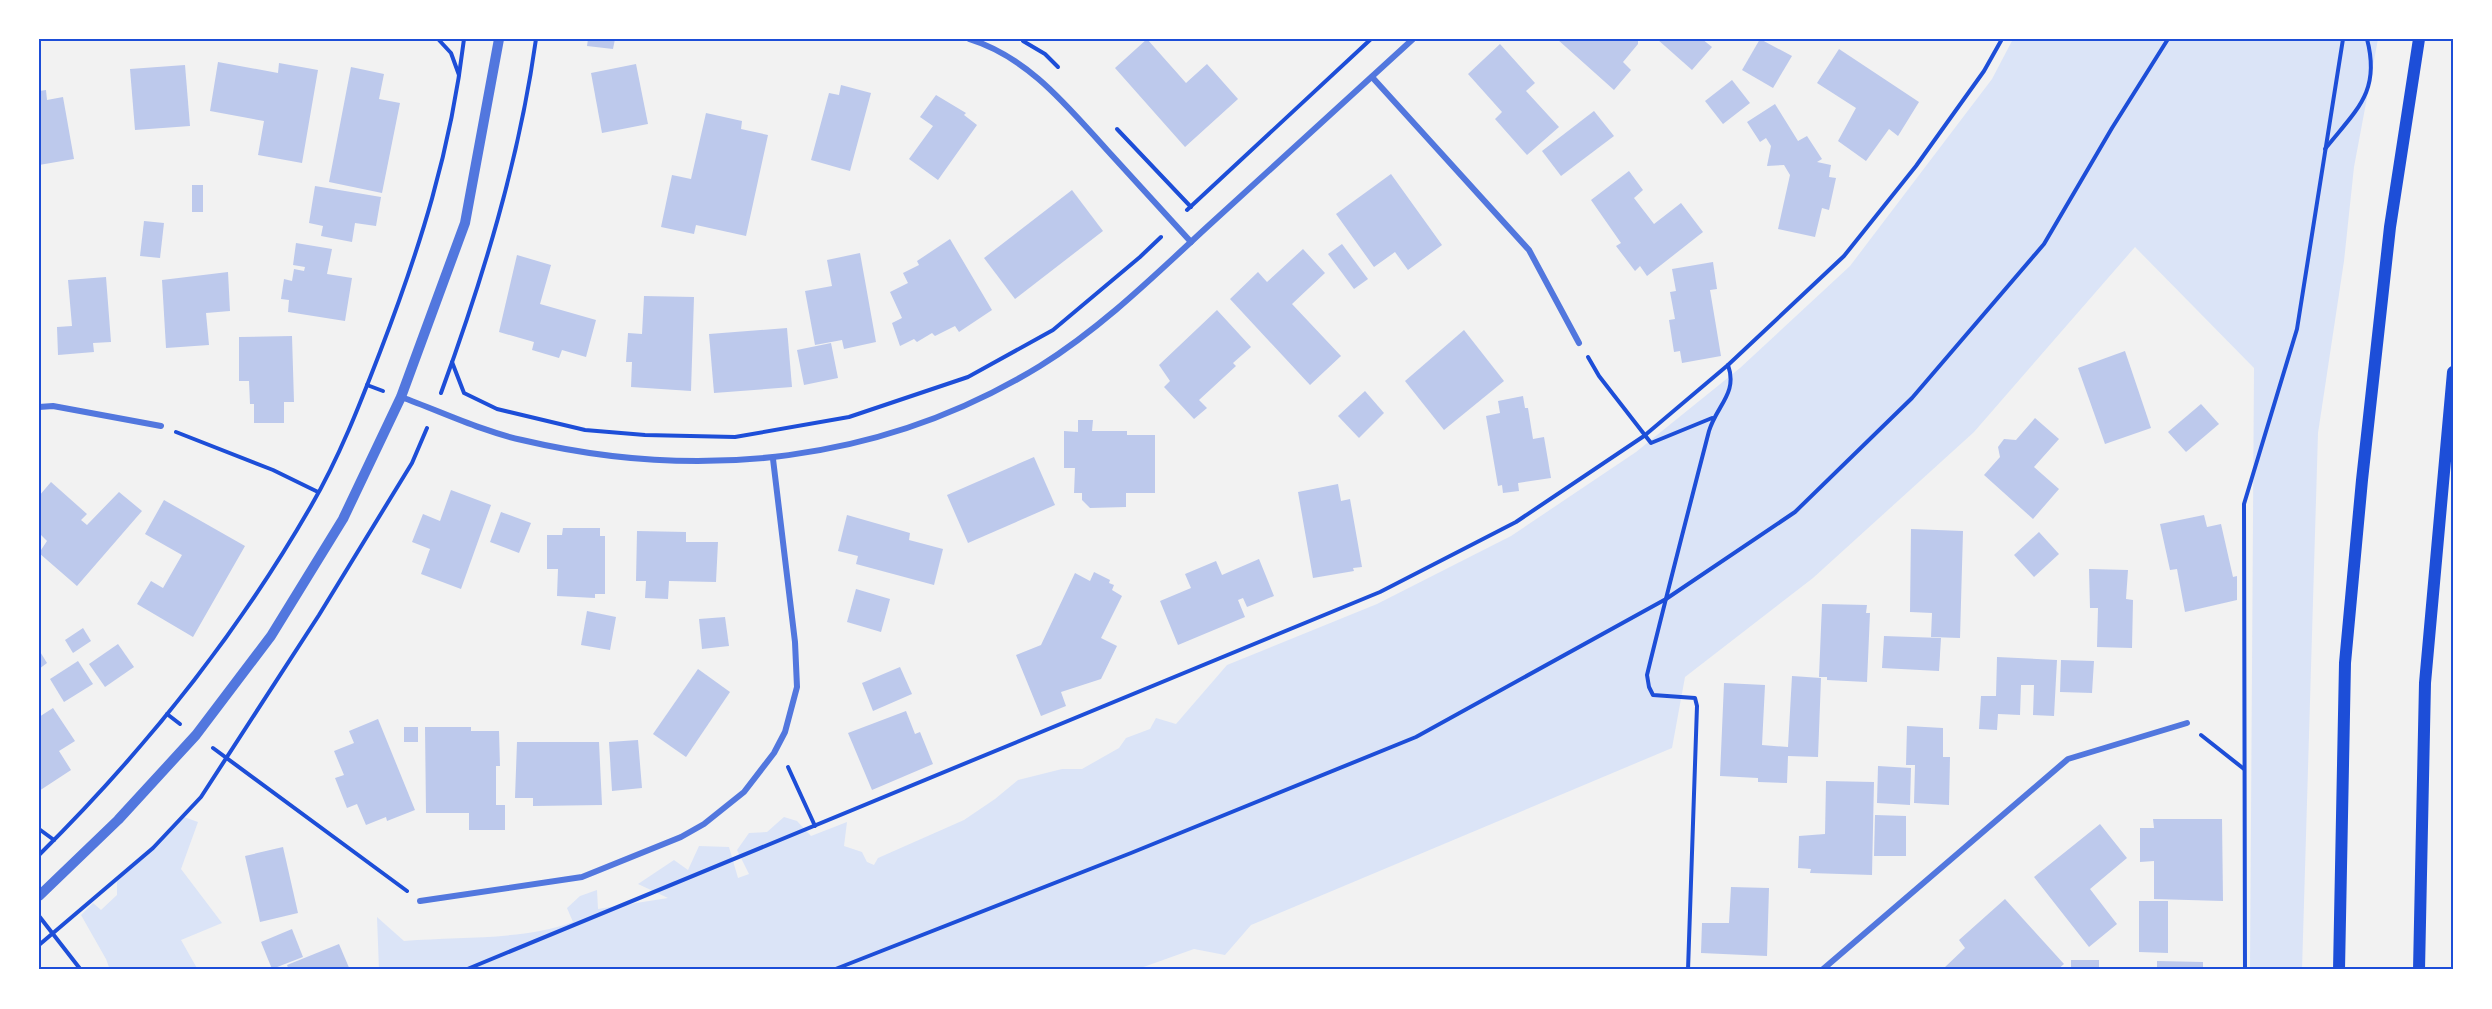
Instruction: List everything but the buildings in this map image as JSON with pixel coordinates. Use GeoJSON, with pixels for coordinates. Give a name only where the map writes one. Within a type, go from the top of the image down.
{"type":"FeatureCollection","features":[{"type":"Feature","properties":{"kind":"main road"},"geometry":{"type":"LineString","coordinates":[[2339,970],[2345,663],[2390,227],[2419,39]]}},
{"type":"Feature","properties":{"kind":"main road"},"geometry":{"type":"LineString","coordinates":[[2419,970],[2425,683],[2453,372]]}},
{"type":"Feature","properties":{"kind":"street"},"geometry":{"type":"LineString","coordinates":[[39,896],[118,820],[196,735],[272,636],[343,519],[401,397],[465,223],[499,39]]}},
{"type":"Feature","properties":{"kind":"street"},"geometry":{"type":"LineString","coordinates":[[969,39],[1006,54],[1026,68],[1061,99],[1191,242]]}},
{"type":"Feature","properties":{"kind":"street"},"geometry":{"type":"LineString","coordinates":[[401,397],[518,440],[600,457],[686,463],[773,459],[814,452],[894,432],[932,419],[1006,385],[1041,365],[1106,319],[1413,39]]}},
{"type":"Feature","properties":{"kind":"street"},"geometry":{"type":"LineString","coordinates":[[1372,77],[1530,250],[1580,343]]}},
{"type":"Feature","properties":{"kind":"street"},"geometry":{"type":"LineString","coordinates":[[39,407],[53,406],[161,426]]}},
{"type":"Feature","properties":{"kind":"street"},"geometry":{"type":"LineString","coordinates":[[420,901],[582,877],[681,837],[704,824],[744,792],[778,746],[785,732],[797,687],[795,642],[773,459]]}},
{"type":"Feature","properties":{"kind":"street"},"geometry":{"type":"LineString","coordinates":[[1822,970],[2068,759],[2187,723]]}},
{"type":"Feature","properties":{"kind":"path"},"geometry":{"type":"LineString","coordinates":[[438,39],[451,53],[460,75]]}},
{"type":"Feature","properties":{"kind":"path"},"geometry":{"type":"LineString","coordinates":[[39,855],[167,714],[249,604],[318,492],[355,416],[405,288],[437,189],[460,75],[464,39]]}},
{"type":"Feature","properties":{"kind":"path"},"geometry":{"type":"LineString","coordinates":[[459,346],[512,171],[536,39]]}},
{"type":"Feature","properties":{"kind":"path"},"geometry":{"type":"LineString","coordinates":[[1211,186],[1371,39]]}},
{"type":"Feature","properties":{"kind":"path"},"geometry":{"type":"LineString","coordinates":[[465,970],[1380,592],[1516,522],[1644,436],[1728,365],[1844,256],[1916,166],[1984,71],[2002,39]]}},
{"type":"Feature","properties":{"kind":"path"},"geometry":{"type":"LineString","coordinates":[[833,970],[1416,737],[1666,599],[1795,512],[1912,398],[2044,244],[2112,128],[2168,39]]}},
{"type":"Feature","properties":{"kind":"path"},"geometry":{"type":"LineString","coordinates":[[2245,970],[2244,504],[2297,329],[2343,39]]}},
{"type":"Feature","properties":{"kind":"path"},"geometry":{"type":"LineString","coordinates":[[2325,149],[2368,94],[2373,61],[2367,39]]}},
{"type":"Feature","properties":{"kind":"path"},"geometry":{"type":"LineString","coordinates":[[452,362],[464,393],[497,409],[585,430],[735,437],[849,417],[968,377],[1053,330],[1140,258]]}},
{"type":"Feature","properties":{"kind":"path"},"geometry":{"type":"LineString","coordinates":[[1580,343],[1599,376],[1651,443],[1713,418]]}},
{"type":"Feature","properties":{"kind":"path"},"geometry":{"type":"LineString","coordinates":[[1688,970],[1697,706],[1695,699],[1653,695],[1648,687],[1647,675],[1713,418],[1730,390],[1733,378],[1728,365]]}},
{"type":"Feature","properties":{"kind":"path"},"geometry":{"type":"LineString","coordinates":[[161,426],[273,470],[318,492]]}},
{"type":"Feature","properties":{"kind":"path"},"geometry":{"type":"LineString","coordinates":[[39,945],[153,848],[201,797],[228,759],[412,463]]}},
{"type":"Feature","properties":{"kind":"path"},"geometry":{"type":"LineString","coordinates":[[167,714],[420,901]]}},
{"type":"Feature","properties":{"kind":"path"},"geometry":{"type":"LineString","coordinates":[[2187,723],[2245,770]]}},
{"type":"Feature","properties":{"kind":"path"},"geometry":{"type":"LineString","coordinates":[[778,746],[816,826]]}},
{"type":"Feature","properties":{"kind":"path"},"geometry":{"type":"LineString","coordinates":[[39,829],[54,840]]}},
{"type":"Feature","properties":{"kind":"path"},"geometry":{"type":"LineString","coordinates":[[39,829],[39,834]]}},
{"type":"Feature","properties":{"kind":"path"},"geometry":{"type":"LineString","coordinates":[[39,915],[64,944],[81,970]]}},
{"type":"Feature","properties":{"kind":"shaded area"},"geometry":{"type":"Polygon","coordinates":[[[2013,39],[2378,39],[2354,167],[2344,261],[2318,433],[2302,970],[2250,970],[2254,368],[2135,247],[1974,432],[1813,578],[1685,677],[1672,748],[1251,925],[1225,955],[1194,949],[1135,970],[379,970],[377,917],[404,941],[490,937],[553,928],[573,922],[567,908],[580,896],[597,890],[598,909],[668,898],[638,884],[674,860],[688,870],[699,846],[729,847],[738,878],[749,874],[737,850],[749,833],[767,832],[784,817],[797,821],[811,836],[847,822],[844,846],[862,852],[867,862],[874,865],[878,858],[964,820],[1018,780],[1062,769],[1082,769],[1119,748],[1126,738],[1150,729],[1156,718],[1176,724],[1227,665],[1377,604],[1511,536],[1636,452],[1740,368],[1850,266],[1992,79],[2013,39]]]}},
{"type":"Feature","properties":{"kind":"shaded area"},"geometry":{"type":"Polygon","coordinates":[[[184,817],[198,822],[181,869],[222,923],[181,940],[198,970],[110,970],[81,915],[93,903],[101,910],[117,895],[117,881],[184,817]]]}}]}
